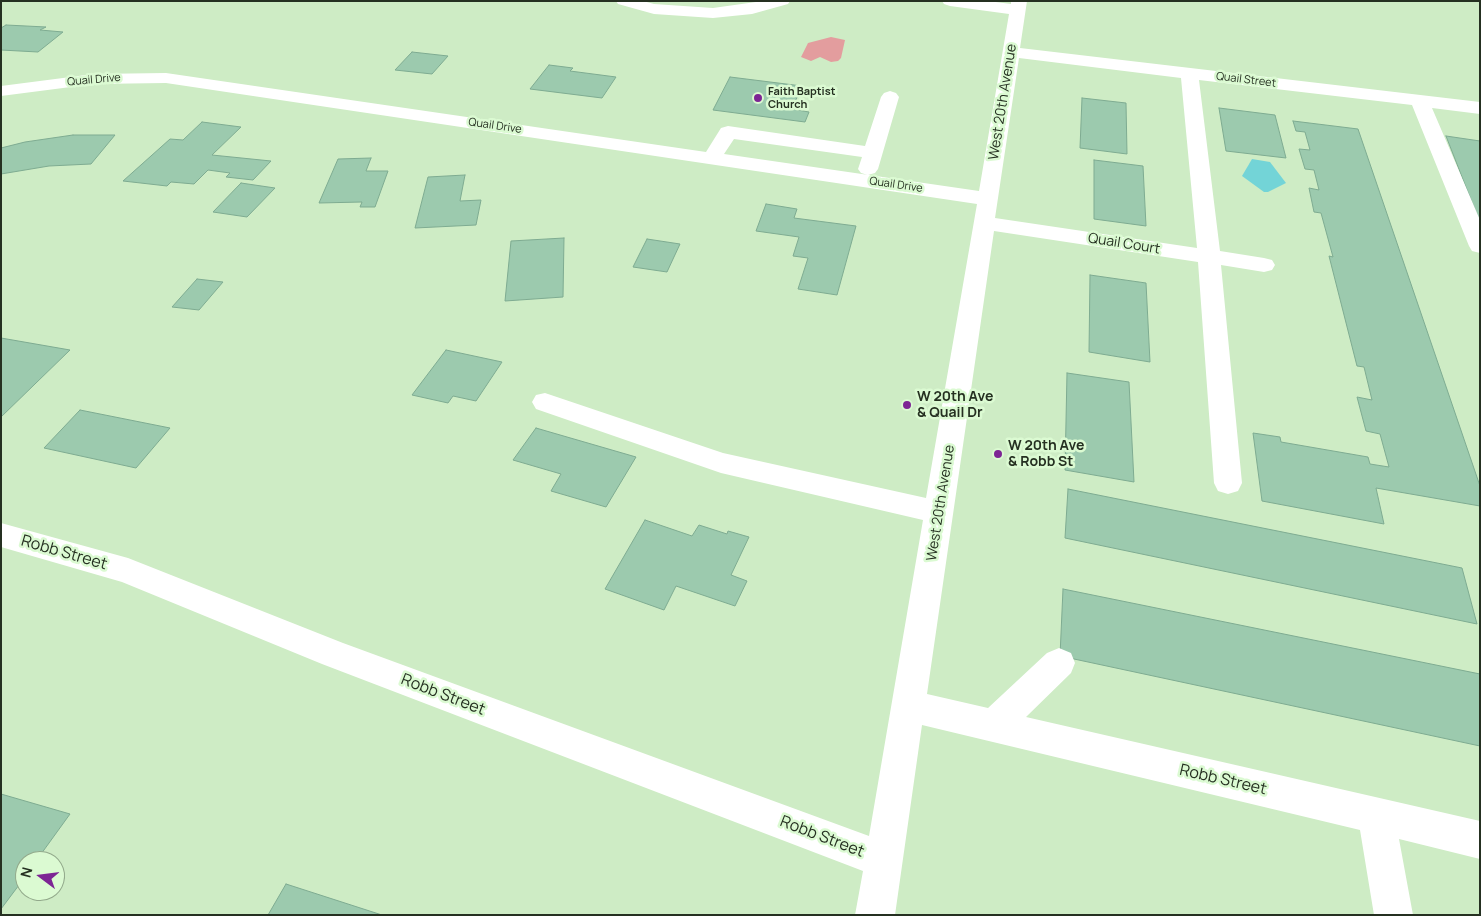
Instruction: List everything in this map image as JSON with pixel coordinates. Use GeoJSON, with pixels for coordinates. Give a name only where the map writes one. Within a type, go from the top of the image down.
{"type":"FeatureCollection","features":[{"type":"Feature","properties":{"kind":"street"},"geometry":{"type":"LineString","coordinates":[[624,1],[661,10],[714,13],[752,9],[782,1]]}},
{"type":"Feature","properties":{"kind":"street"},"geometry":{"type":"LineString","coordinates":[[950,1],[1018,6]]}},
{"type":"Feature","properties":{"kind":"street","name":"West 20th Avenue"},"geometry":{"type":"LineString","coordinates":[[875,915],[1018,6]]}},
{"type":"Feature","properties":{"kind":"street","name":"Quail Street"},"geometry":{"type":"LineString","coordinates":[[1012,52],[1480,108]]}},
{"type":"Feature","properties":{"kind":"street"},"geometry":{"type":"LineString","coordinates":[[1189,73],[1209,256],[1228,483]]}},
{"type":"Feature","properties":{"kind":"street","name":"Quail Drive"},"geometry":{"type":"LineString","coordinates":[[1,91],[94,79],[166,78],[865,180],[986,211]]}},
{"type":"Feature","properties":{"kind":"street"},"geometry":{"type":"LineString","coordinates":[[865,180],[890,97]]}},
{"type":"Feature","properties":{"kind":"street"},"geometry":{"type":"LineString","coordinates":[[1419,100],[1480,246]]}},
{"type":"Feature","properties":{"kind":"street"},"geometry":{"type":"LineString","coordinates":[[712,158],[728,132],[873,153]]}},
{"type":"Feature","properties":{"kind":"street","name":"Quail Court"},"geometry":{"type":"LineString","coordinates":[[986,211],[1209,256],[1264,265]]}},
{"type":"Feature","properties":{"kind":"street"},"geometry":{"type":"LineString","coordinates":[[545,402],[721,463],[939,512]]}},
{"type":"Feature","properties":{"kind":"street","name":"Robb Street"},"geometry":{"type":"LineString","coordinates":[[1,535],[128,571],[333,654],[884,860]]}},
{"type":"Feature","properties":{"kind":"street"},"geometry":{"type":"LineString","coordinates":[[993,726],[1059,664]]}},
{"type":"Feature","properties":{"kind":"street","name":"Robb Street"},"geometry":{"type":"LineString","coordinates":[[909,706],[1480,840]]}},
{"type":"Feature","properties":{"kind":"street"},"geometry":{"type":"LineString","coordinates":[[1376,816],[1394,915]]}},
{"type":"Feature","properties":{"kind":"shaded area"},"geometry":{"type":"Polygon","coordinates":[[[831,37],[845,40],[841,58],[838,61],[831,62],[820,57],[811,61],[801,57],[808,43],[831,37]]]}},
{"type":"Feature","properties":{"kind":"water"},"geometry":{"type":"Polygon","coordinates":[[[1252,159],[1270,162],[1286,183],[1268,192],[1264,192],[1242,176],[1252,159]]]}},
{"type":"Feature","properties":{"kind":"building"},"geometry":{"type":"Polygon","coordinates":[[[6,25],[46,27],[40,30],[63,32],[38,52],[1,50],[1,28],[6,25]]]}},
{"type":"Feature","properties":{"kind":"building"},"geometry":{"type":"Polygon","coordinates":[[[412,52],[448,56],[432,74],[395,70],[412,52]]]}},
{"type":"Feature","properties":{"kind":"building"},"geometry":{"type":"Polygon","coordinates":[[[549,65],[573,68],[570,71],[616,77],[602,98],[530,89],[549,65]]]}},
{"type":"Feature","properties":{"kind":"building","name":"Faith Baptist Church"},"geometry":{"type":"Polygon","coordinates":[[[730,77],[802,86],[792,109],[809,112],[805,122],[713,110],[730,77]]]}},
{"type":"Feature","properties":{"kind":"building"},"geometry":{"type":"Polygon","coordinates":[[[1082,98],[1126,103],[1127,154],[1080,148],[1082,98]]]}},
{"type":"Feature","properties":{"kind":"building"},"geometry":{"type":"Polygon","coordinates":[[[1219,108],[1275,115],[1286,158],[1226,151],[1219,108]]]}},
{"type":"Feature","properties":{"kind":"building"},"geometry":{"type":"Polygon","coordinates":[[[1293,121],[1358,129],[1480,486],[1480,506],[1376,488],[1384,524],[1262,501],[1253,433],[1280,437],[1281,442],[1368,457],[1370,464],[1389,467],[1380,434],[1366,431],[1357,397],[1372,400],[1364,367],[1357,366],[1329,256],[1333,257],[1321,213],[1314,212],[1309,188],[1319,190],[1314,170],[1305,169],[1299,149],[1310,150],[1305,132],[1296,131],[1293,121]]]}},
{"type":"Feature","properties":{"kind":"building"},"geometry":{"type":"Polygon","coordinates":[[[202,122],[241,127],[212,155],[271,161],[253,180],[226,177],[230,173],[208,170],[194,184],[171,182],[167,186],[123,181],[170,139],[183,140],[202,122]]]}},
{"type":"Feature","properties":{"kind":"building"},"geometry":{"type":"Polygon","coordinates":[[[73,135],[115,135],[91,164],[49,166],[1,174],[1,148],[25,142],[73,135]]]}},
{"type":"Feature","properties":{"kind":"building"},"geometry":{"type":"Polygon","coordinates":[[[1446,136],[1480,141],[1480,223],[1446,136]]]}},
{"type":"Feature","properties":{"kind":"building"},"geometry":{"type":"Polygon","coordinates":[[[371,158],[366,171],[388,171],[375,207],[360,207],[362,202],[319,203],[338,159],[371,158]]]}},
{"type":"Feature","properties":{"kind":"building"},"geometry":{"type":"Polygon","coordinates":[[[1094,160],[1143,166],[1146,226],[1094,219],[1094,160]]]}},
{"type":"Feature","properties":{"kind":"building"},"geometry":{"type":"Polygon","coordinates":[[[465,175],[460,201],[481,200],[476,225],[415,228],[428,177],[465,175]]]}},
{"type":"Feature","properties":{"kind":"building"},"geometry":{"type":"Polygon","coordinates":[[[241,183],[275,188],[247,217],[213,212],[241,183]]]}},
{"type":"Feature","properties":{"kind":"building"},"geometry":{"type":"Polygon","coordinates":[[[766,204],[797,209],[794,218],[856,226],[837,295],[798,289],[808,258],[793,256],[799,237],[756,231],[766,204]]]}},
{"type":"Feature","properties":{"kind":"building"},"geometry":{"type":"Polygon","coordinates":[[[564,238],[563,297],[505,301],[511,241],[564,238]]]}},
{"type":"Feature","properties":{"kind":"building"},"geometry":{"type":"Polygon","coordinates":[[[647,239],[680,244],[667,272],[633,267],[647,239]]]}},
{"type":"Feature","properties":{"kind":"building"},"geometry":{"type":"Polygon","coordinates":[[[1090,275],[1146,283],[1150,362],[1089,352],[1090,275]]]}},
{"type":"Feature","properties":{"kind":"building"},"geometry":{"type":"Polygon","coordinates":[[[197,279],[223,282],[199,310],[172,307],[197,279]]]}},
{"type":"Feature","properties":{"kind":"building"},"geometry":{"type":"Polygon","coordinates":[[[1,338],[70,350],[1,417],[1,338]]]}},
{"type":"Feature","properties":{"kind":"building"},"geometry":{"type":"Polygon","coordinates":[[[446,350],[502,362],[476,401],[453,396],[448,403],[412,395],[446,350]]]}},
{"type":"Feature","properties":{"kind":"building"},"geometry":{"type":"Polygon","coordinates":[[[1067,373],[1129,382],[1134,482],[1065,470],[1067,373]]]}},
{"type":"Feature","properties":{"kind":"building"},"geometry":{"type":"Polygon","coordinates":[[[80,410],[170,428],[136,468],[44,448],[80,410]]]}},
{"type":"Feature","properties":{"kind":"building"},"geometry":{"type":"Polygon","coordinates":[[[536,428],[636,457],[606,507],[551,491],[561,474],[513,460],[536,428]]]}},
{"type":"Feature","properties":{"kind":"building"},"geometry":{"type":"Polygon","coordinates":[[[1068,489],[1462,568],[1477,624],[1065,538],[1068,489]]]}},
{"type":"Feature","properties":{"kind":"building"},"geometry":{"type":"Polygon","coordinates":[[[645,520],[692,536],[699,525],[727,534],[728,531],[749,537],[731,575],[747,581],[735,606],[676,586],[664,610],[605,589],[645,520]]]}},
{"type":"Feature","properties":{"kind":"building"},"geometry":{"type":"Polygon","coordinates":[[[1063,589],[1480,674],[1480,746],[1060,656],[1063,589]]]}},
{"type":"Feature","properties":{"kind":"building"},"geometry":{"type":"Polygon","coordinates":[[[1,794],[70,814],[43,851],[15,851],[15,890],[1,909],[1,794]]]}},
{"type":"Feature","properties":{"kind":"building"},"geometry":{"type":"Polygon","coordinates":[[[286,884],[382,915],[268,915],[286,884]]]}},
{"type":"Feature","properties":{"kind":"place","name":"Faith Baptist Church"},"geometry":{"type":"Point","coordinates":[758,98]}},
{"type":"Feature","properties":{"kind":"place","name":"W 20th Ave & Quail Dr"},"geometry":{"type":"Point","coordinates":[907,405]}},
{"type":"Feature","properties":{"kind":"place","name":"W 20th Ave & Robb St"},"geometry":{"type":"Point","coordinates":[998,454]}}]}
